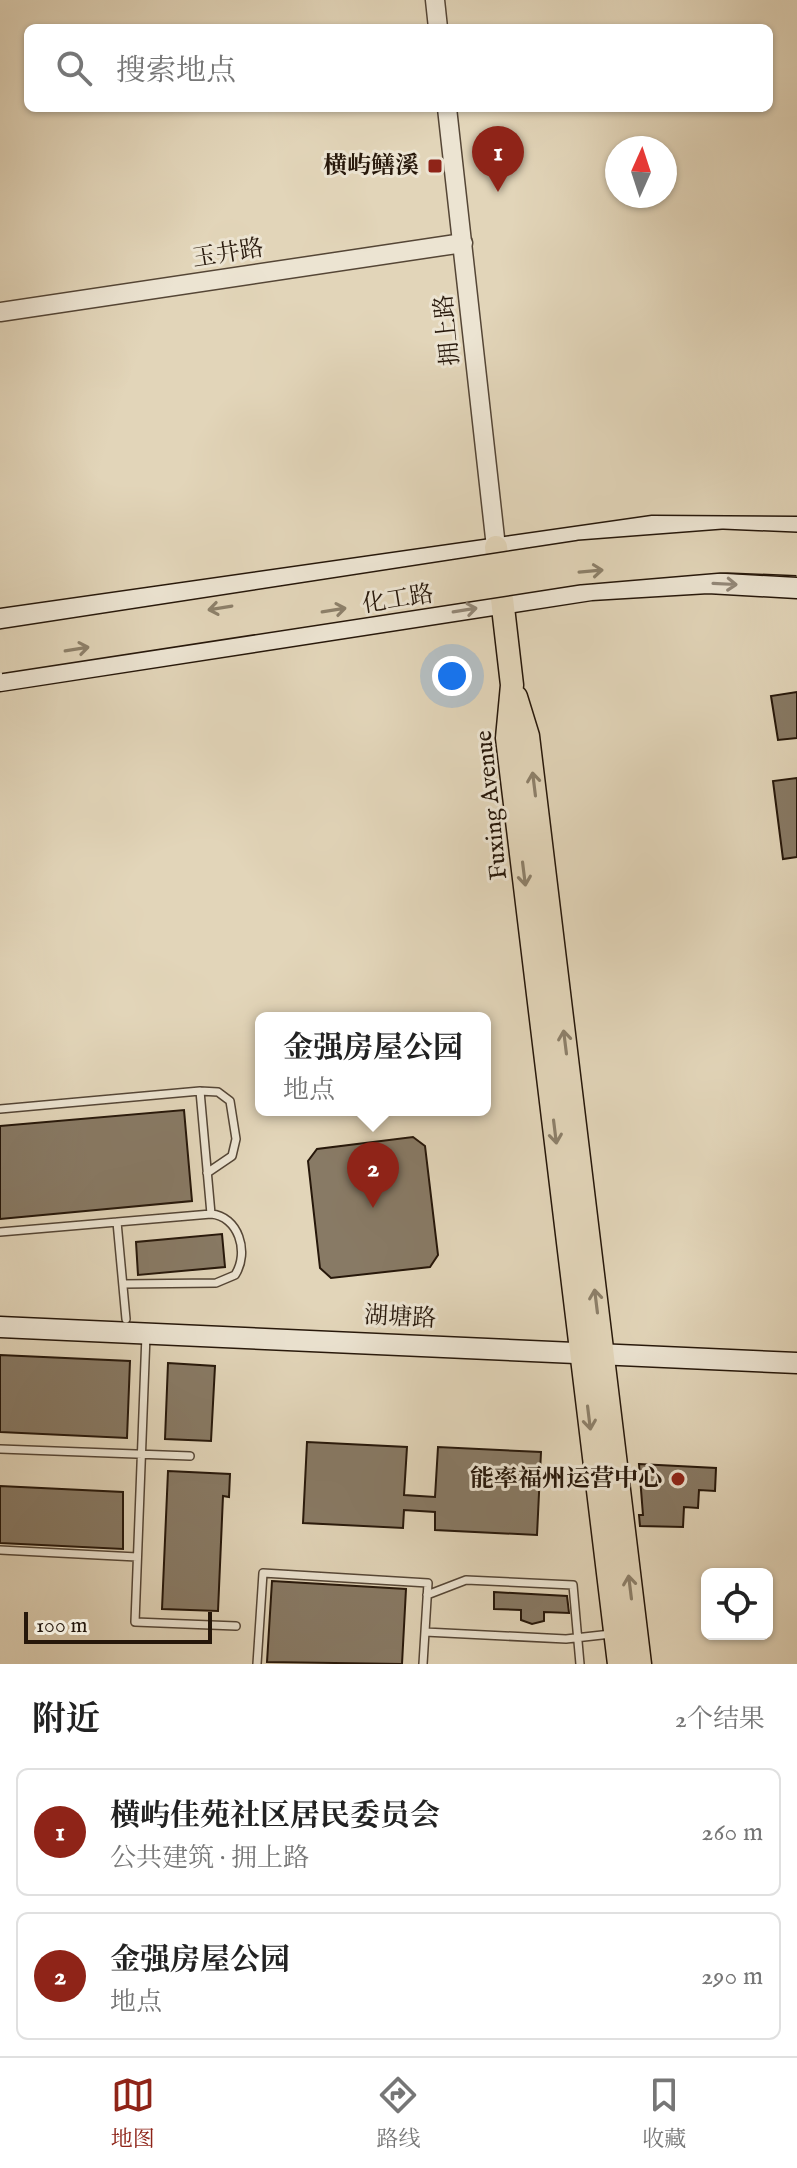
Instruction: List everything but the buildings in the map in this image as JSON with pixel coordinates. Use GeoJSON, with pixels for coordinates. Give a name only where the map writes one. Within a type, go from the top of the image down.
{"type":"FeatureCollection","features":[{"type":"Feature","properties":{"kind":"highway","name":"化工路"},"geometry":{"type":"LineString","coordinates":[[1,625],[579,553],[723,542],[797,545]]}},
{"type":"Feature","properties":{"kind":"highway","name":"化工路"},"geometry":{"type":"LineString","coordinates":[[0,661],[580,572],[722,560],[797,563]]}},
{"type":"Feature","properties":{"kind":"main road"},"geometry":{"type":"LineString","coordinates":[[1,625],[496,547],[653,526],[797,527]]}},
{"type":"Feature","properties":{"kind":"main road","name":"Fuxing Avenue"},"geometry":{"type":"LineString","coordinates":[[496,547],[512,685],[507,738],[591,1346],[640,1664]]}},
{"type":"Feature","properties":{"kind":"main road"},"geometry":{"type":"LineString","coordinates":[[0,681],[503,604],[652,585],[708,583],[797,588]]}},
{"type":"Feature","properties":{"kind":"main road","name":"湖塘路"},"geometry":{"type":"LineString","coordinates":[[0,1313],[591,1346],[797,1363]]}},
{"type":"Feature","properties":{"kind":"main road","name":"湖塘路"},"geometry":{"type":"LineString","coordinates":[[0,1327],[797,1350]]}},
{"type":"Feature","properties":{"kind":"main road","name":"Fuxing Avenue"},"geometry":{"type":"LineString","coordinates":[[591,1346],[619,1664]]}},
{"type":"Feature","properties":{"kind":"street"},"geometry":{"type":"LineString","coordinates":[[435,0],[438,24]]}},
{"type":"Feature","properties":{"kind":"street","name":"拥上路"},"geometry":{"type":"LineString","coordinates":[[447,112],[496,547]]}},
{"type":"Feature","properties":{"kind":"street","name":"玉井路"},"geometry":{"type":"LineString","coordinates":[[0,312],[463,243]]}},
{"type":"Feature","properties":{"kind":"lane"},"geometry":{"type":"LineString","coordinates":[[200,1091],[211,1214]]}},
{"type":"Feature","properties":{"kind":"lane"},"geometry":{"type":"LineString","coordinates":[[0,1109],[200,1091],[225,1095],[233,1111],[235,1125],[232,1156],[207,1173]]}},
{"type":"Feature","properties":{"kind":"lane"},"geometry":{"type":"LineString","coordinates":[[0,1232],[211,1214],[226,1217],[236,1230],[241,1262],[235,1275],[216,1283],[123,1284]]}},
{"type":"Feature","properties":{"kind":"lane"},"geometry":{"type":"LineString","coordinates":[[117,1222],[126,1319]]}},
{"type":"Feature","properties":{"kind":"lane"},"geometry":{"type":"LineString","coordinates":[[146,1333],[135,1622],[236,1626]]}},
{"type":"Feature","properties":{"kind":"lane"},"geometry":{"type":"LineString","coordinates":[[0,1449],[190,1456]]}},
{"type":"Feature","properties":{"kind":"lane"},"geometry":{"type":"LineString","coordinates":[[0,1550],[137,1557]]}},
{"type":"Feature","properties":{"kind":"lane"},"geometry":{"type":"LineString","coordinates":[[257,1664],[263,1573],[428,1583],[423,1664]]}},
{"type":"Feature","properties":{"kind":"lane"},"geometry":{"type":"LineString","coordinates":[[427,1595],[466,1580],[573,1585],[580,1664]]}},
{"type":"Feature","properties":{"kind":"lane"},"geometry":{"type":"LineString","coordinates":[[425,1632],[577,1638],[615,1634]]}},
{"type":"Feature","properties":{"kind":"place","name":"横屿鳝溪"},"geometry":{"type":"Point","coordinates":[435,166]}},
{"type":"Feature","properties":{"kind":"place","name":"横屿佳苑社区居民委员会"},"geometry":{"type":"Point","coordinates":[498,192]}},
{"type":"Feature","properties":{"kind":"place","name":"金强房屋公园"},"geometry":{"type":"Point","coordinates":[373,1208]}},
{"type":"Feature","properties":{"kind":"place","name":"能率福州运营中心"},"geometry":{"type":"Point","coordinates":[678,1479]}}]}
